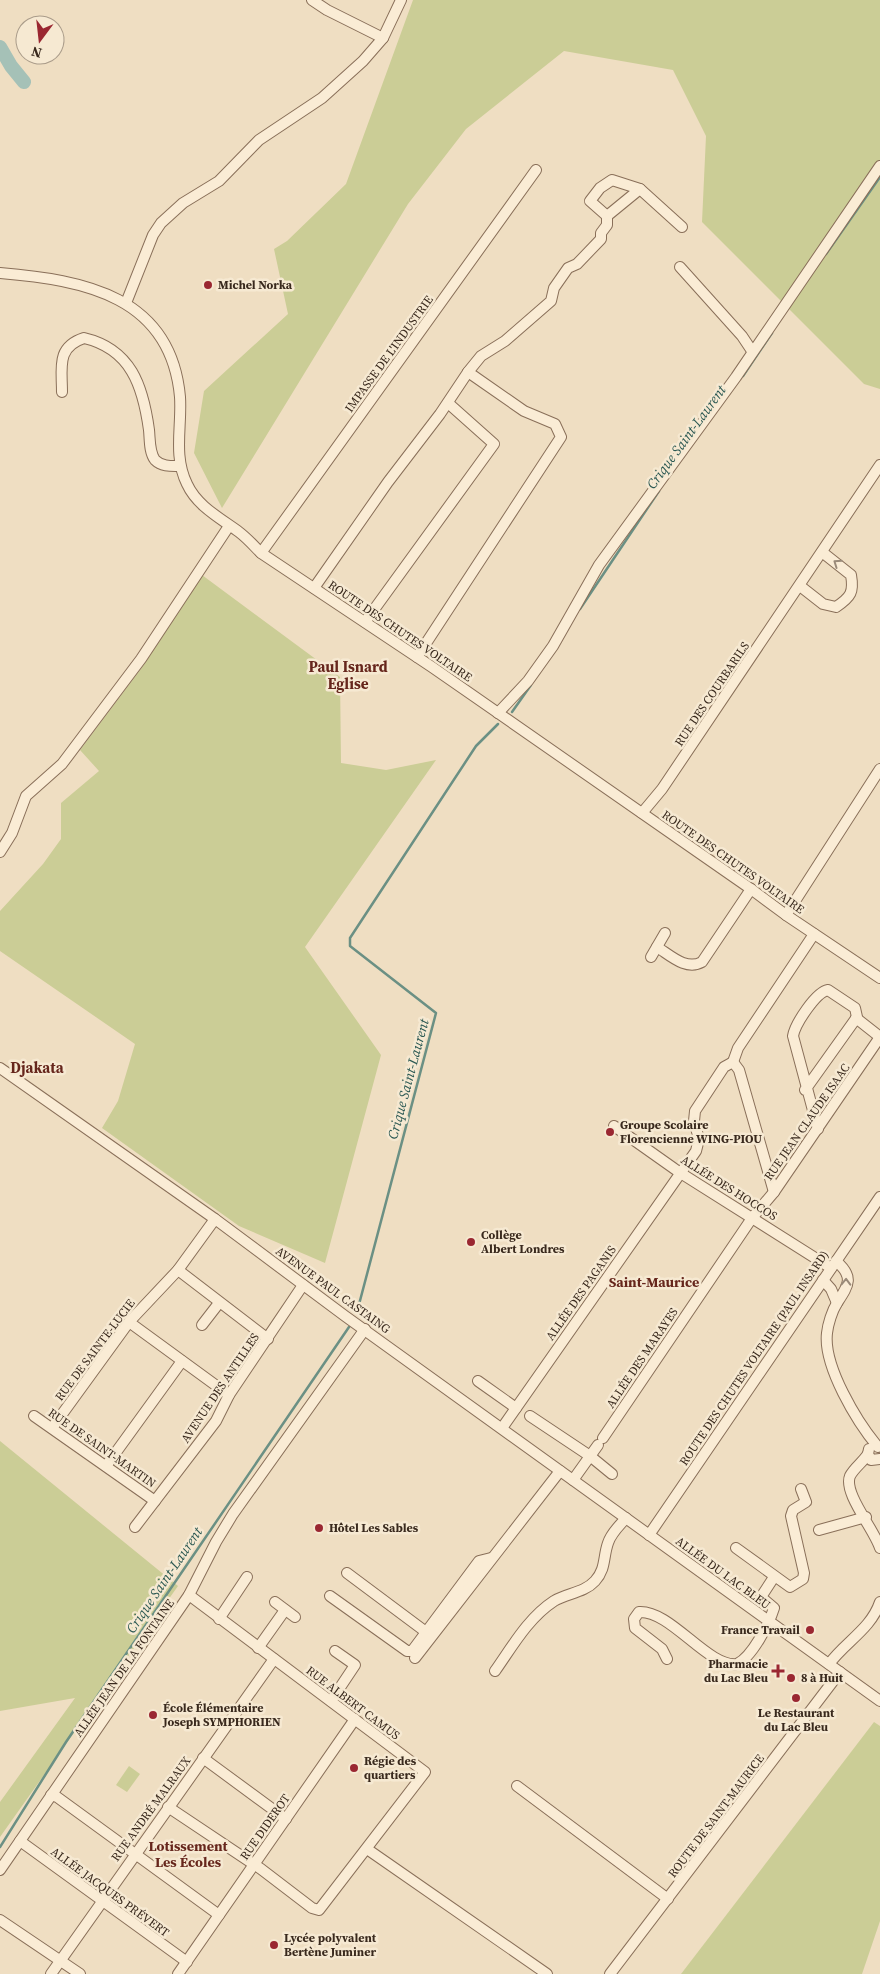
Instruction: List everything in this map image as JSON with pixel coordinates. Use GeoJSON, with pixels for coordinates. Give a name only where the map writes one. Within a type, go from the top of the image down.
{"type":"FeatureCollection","features":[{"type":"Feature","properties":{"kind":"street"},"geometry":{"type":"LineString","coordinates":[[312,0],[327,10],[383,38]]}},
{"type":"Feature","properties":{"kind":"street"},"geometry":{"type":"LineString","coordinates":[[126,303],[152,235],[161,223],[183,203],[219,181],[259,140],[322,98],[363,61],[383,38],[401,0]]}},
{"type":"Feature","properties":{"kind":"street"},"geometry":{"type":"LineString","coordinates":[[498,713],[528,681],[553,646],[599,565],[728,388],[880,166]]}},
{"type":"Feature","properties":{"kind":"street","name":"IMPASSE DE L'INDUSTRIE"},"geometry":{"type":"LineString","coordinates":[[261,553],[536,170]]}},
{"type":"Feature","properties":{"kind":"street"},"geometry":{"type":"LineString","coordinates":[[314,588],[388,482],[448,404],[468,372],[481,356],[505,341],[551,301],[554,288],[568,268],[577,264],[601,239],[601,233],[607,225],[607,216],[590,200],[600,188],[612,180],[640,189],[682,227]]}},
{"type":"Feature","properties":{"kind":"street"},"geometry":{"type":"LineString","coordinates":[[607,216],[640,189]]}},
{"type":"Feature","properties":{"kind":"street"},"geometry":{"type":"LineString","coordinates":[[680,268],[742,336],[752,351]]}},
{"type":"Feature","properties":{"kind":"street","name":"ROUTE DES CHUTES VOLTAIRE"},"geometry":{"type":"LineString","coordinates":[[0,273],[66,281],[93,288],[126,303],[144,316],[156,330],[172,360],[180,399],[180,466],[188,486],[196,498],[261,553],[418,657],[751,888],[786,915],[880,978]]}},
{"type":"Feature","properties":{"kind":"street"},"geometry":{"type":"LineString","coordinates":[[62,392],[63,352],[69,345],[84,338],[112,348],[132,368],[148,428],[152,453],[156,460],[165,466],[180,466]]}},
{"type":"Feature","properties":{"kind":"street"},"geometry":{"type":"LineString","coordinates":[[418,657],[560,437],[555,424],[524,411],[468,372]]}},
{"type":"Feature","properties":{"kind":"street"},"geometry":{"type":"LineString","coordinates":[[365,622],[494,444],[448,404]]}},
{"type":"Feature","properties":{"kind":"street","name":"RUE DES COURBARILS"},"geometry":{"type":"LineString","coordinates":[[642,813],[662,789],[880,465]]}},
{"type":"Feature","properties":{"kind":"street"},"geometry":{"type":"LineString","coordinates":[[0,852],[12,832],[26,796],[62,764],[141,659],[229,526]]}},
{"type":"Feature","properties":{"kind":"street"},"geometry":{"type":"LineString","coordinates":[[800,586],[823,604],[836,607],[846,600],[853,588],[851,575],[822,552]]}},
{"type":"Feature","properties":{"kind":"street"},"geometry":{"type":"LineString","coordinates":[[786,915],[880,769]]}},
{"type":"Feature","properties":{"kind":"street"},"geometry":{"type":"LineString","coordinates":[[657,946],[684,964],[693,966],[702,962],[751,888]]}},
{"type":"Feature","properties":{"kind":"street"},"geometry":{"type":"LineString","coordinates":[[651,957],[665,933]]}},
{"type":"Feature","properties":{"kind":"street"},"geometry":{"type":"LineString","coordinates":[[774,1192],[739,1070],[733,1062],[738,1048],[814,934]]}},
{"type":"Feature","properties":{"kind":"street"},"geometry":{"type":"LineString","coordinates":[[818,1129],[793,1038],[795,1027],[818,995],[826,990],[854,1008],[856,1018],[880,1037]]}},
{"type":"Feature","properties":{"kind":"street"},"geometry":{"type":"LineString","coordinates":[[806,1090],[856,1018]]}},
{"type":"Feature","properties":{"kind":"street","name":"RUE JEAN CLAUDE ISAAC"},"geometry":{"type":"LineString","coordinates":[[752,1218],[774,1192],[880,1037]]}},
{"type":"Feature","properties":{"kind":"street","name":"ALLÉE DES PAGANIS"},"geometry":{"type":"LineString","coordinates":[[502,1428],[698,1146],[699,1139],[694,1118],[695,1111],[724,1066],[729,1062],[733,1062]]}},
{"type":"Feature","properties":{"kind":"street","name":"AVENUE PAUL CASTAING"},"geometry":{"type":"LineString","coordinates":[[0,1068],[216,1219],[303,1285],[649,1535]]}},
{"type":"Feature","properties":{"kind":"street","name":"ALLÉE DES HOCCOS"},"geometry":{"type":"LineString","coordinates":[[614,1126],[680,1172],[752,1218],[833,1265]]}},
{"type":"Feature","properties":{"kind":"street","name":"ROUTE DES CHUTES VOLTAIRE (PAUL INSARD)"},"geometry":{"type":"LineString","coordinates":[[649,1535],[880,1197]]}},
{"type":"Feature","properties":{"kind":"street","name":"ALLÉE DES MARAYES"},"geometry":{"type":"LineString","coordinates":[[573,1480],[752,1218]]}},
{"type":"Feature","properties":{"kind":"street","name":"RUE DE SAINTE-LUCIE"},"geometry":{"type":"LineString","coordinates":[[52,1428],[129,1322],[178,1270],[216,1219]]}},
{"type":"Feature","properties":{"kind":"street"},"geometry":{"type":"LineString","coordinates":[[833,1265],[845,1270],[848,1280],[844,1295],[837,1304],[827,1333],[827,1347],[834,1372],[866,1432],[875,1455],[860,1465],[850,1476],[848,1486],[851,1495],[866,1517],[880,1548]]}},
{"type":"Feature","properties":{"kind":"street"},"geometry":{"type":"LineString","coordinates":[[178,1270],[268,1339]]}},
{"type":"Feature","properties":{"kind":"street"},"geometry":{"type":"LineString","coordinates":[[823,1280],[831,1289],[837,1304]]}},
{"type":"Feature","properties":{"kind":"street","name":"AVENUE DES ANTILLES"},"geometry":{"type":"LineString","coordinates":[[135,1526],[216,1421],[230,1395],[303,1285]]}},
{"type":"Feature","properties":{"kind":"street"},"geometry":{"type":"LineString","coordinates":[[202,1325],[219,1303]]}},
{"type":"Feature","properties":{"kind":"street"},"geometry":{"type":"LineString","coordinates":[[129,1322],[230,1395]]}},
{"type":"Feature","properties":{"kind":"street","name":"ALLÉE JEAN DE LA FONTAINE"},"geometry":{"type":"LineString","coordinates":[[0,1870],[190,1595],[216,1542],[233,1514],[361,1327]]}},
{"type":"Feature","properties":{"kind":"street"},"geometry":{"type":"LineString","coordinates":[[106,1466],[182,1361]]}},
{"type":"Feature","properties":{"kind":"street"},"geometry":{"type":"LineString","coordinates":[[478,1381],[516,1408]]}},
{"type":"Feature","properties":{"kind":"street","name":"RUE DE SAINT-MARTIN"},"geometry":{"type":"LineString","coordinates":[[34,1416],[155,1501]]}},
{"type":"Feature","properties":{"kind":"street"},"geometry":{"type":"LineString","coordinates":[[530,1416],[590,1456],[612,1474]]}},
{"type":"Feature","properties":{"kind":"street"},"geometry":{"type":"LineString","coordinates":[[415,1658],[560,1470]]}},
{"type":"Feature","properties":{"kind":"street"},"geometry":{"type":"LineString","coordinates":[[736,1548],[790,1587],[803,1579],[804,1573],[791,1516],[793,1510],[806,1502],[800,1489]]}},
{"type":"Feature","properties":{"kind":"street"},"geometry":{"type":"LineString","coordinates":[[819,1530],[866,1517]]}},
{"type":"Feature","properties":{"kind":"street"},"geometry":{"type":"LineString","coordinates":[[495,1671],[531,1622],[543,1610],[562,1597],[587,1588],[596,1580],[604,1568],[609,1540],[626,1518]]}},
{"type":"Feature","properties":{"kind":"street","name":"ALLÉE DU LAC BLEU"},"geometry":{"type":"LineString","coordinates":[[649,1535],[880,1701]]}},
{"type":"Feature","properties":{"kind":"street"},"geometry":{"type":"LineString","coordinates":[[330,1596],[407,1651],[412,1651],[479,1561],[491,1558]]}},
{"type":"Feature","properties":{"kind":"street"},"geometry":{"type":"LineString","coordinates":[[347,1573],[426,1632]]}},
{"type":"Feature","properties":{"kind":"street"},"geometry":{"type":"LineString","coordinates":[[219,1619],[247,1577]]}},
{"type":"Feature","properties":{"kind":"street"},"geometry":{"type":"LineString","coordinates":[[667,1660],[662,1650],[635,1628],[634,1619],[640,1612],[655,1614],[721,1661],[732,1665],[744,1660],[769,1622],[774,1608],[761,1597],[774,1577]]}},
{"type":"Feature","properties":{"kind":"street","name":"RUE ALBERT CAMUS"},"geometry":{"type":"LineString","coordinates":[[190,1595],[219,1619],[425,1772],[367,1849]]}},
{"type":"Feature","properties":{"kind":"street"},"geometry":{"type":"LineString","coordinates":[[275,1602],[295,1617]]}},
{"type":"Feature","properties":{"kind":"street"},"geometry":{"type":"LineString","coordinates":[[829,1664],[839,1651],[874,1617],[880,1602]]}},
{"type":"Feature","properties":{"kind":"street"},"geometry":{"type":"LineString","coordinates":[[258,1648],[286,1610]]}},
{"type":"Feature","properties":{"kind":"street"},"geometry":{"type":"LineString","coordinates":[[331,1701],[355,1665],[335,1650]]}},
{"type":"Feature","properties":{"kind":"street","name":"RUE ANDRÉ MALRAUX"},"geometry":{"type":"LineString","coordinates":[[51,1974],[274,1659]]}},
{"type":"Feature","properties":{"kind":"street","name":"ROUTE DE SAINT-MAURICE"},"geometry":{"type":"LineString","coordinates":[[610,1974],[840,1672]]}},
{"type":"Feature","properties":{"kind":"street","name":"RUE DIDEROT"},"geometry":{"type":"LineString","coordinates":[[178,1974],[355,1719]]}},
{"type":"Feature","properties":{"kind":"street"},"geometry":{"type":"LineString","coordinates":[[203,1758],[286,1819]]}},
{"type":"Feature","properties":{"kind":"street"},"geometry":{"type":"LineString","coordinates":[[516,1786],[668,1899]]}},
{"type":"Feature","properties":{"kind":"street"},"geometry":{"type":"LineString","coordinates":[[51,1795],[57,1797],[219,1915]]}},
{"type":"Feature","properties":{"kind":"street"},"geometry":{"type":"LineString","coordinates":[[168,1807],[254,1864],[312,1908],[319,1910],[367,1849],[547,1974]]}},
{"type":"Feature","properties":{"kind":"street","name":"ALLÉE JACQUES PRÉVERT"},"geometry":{"type":"LineString","coordinates":[[20,1841],[187,1962]]}},
{"type":"Feature","properties":{"kind":"street"},"geometry":{"type":"LineString","coordinates":[[0,1920],[80,1974]]}},
{"type":"Feature","properties":{"kind":"green space"},"geometry":{"type":"Polygon","coordinates":[[[413,0],[880,0],[880,389],[864,384],[702,222],[706,136],[673,70],[564,51],[466,129],[408,204],[222,508],[194,453],[204,391],[288,314],[274,249],[287,241],[346,184],[413,0]]]}},
{"type":"Feature","properties":{"kind":"green space"},"geometry":{"type":"Polygon","coordinates":[[[202,575],[340,677],[341,763],[386,770],[436,760],[305,947],[381,1055],[325,1263],[239,1226],[102,1128],[118,1101],[135,1044],[0,951],[0,911],[43,864],[61,839],[61,803],[99,771],[80,750],[143,666],[202,575]]]}},
{"type":"Feature","properties":{"kind":"green space"},"geometry":{"type":"Polygon","coordinates":[[[0,1441],[178,1586],[0,1837],[0,1802],[75,1698],[0,1711],[0,1441]]]}},
{"type":"Feature","properties":{"kind":"green space"},"geometry":{"type":"Polygon","coordinates":[[[874,1722],[880,1726],[880,1921],[862,1974],[681,1974],[874,1722]]]}},
{"type":"Feature","properties":{"kind":"green space"},"geometry":{"type":"Polygon","coordinates":[[[129,1766],[140,1774],[127,1792],[116,1785],[129,1766]]]}},
{"type":"Feature","properties":{"kind":"waterway"},"geometry":{"type":"LineString","coordinates":[[0,47],[11,66],[24,82]]}},
{"type":"Feature","properties":{"kind":"waterway","name":"Crique Saint-Laurent"},"geometry":{"type":"LineString","coordinates":[[826,254],[880,177]]}},
{"type":"Feature","properties":{"kind":"waterway","name":"Crique Saint-Laurent"},"geometry":{"type":"LineString","coordinates":[[743,376],[772,333]]}},
{"type":"Feature","properties":{"kind":"waterway","name":"Crique Saint-Laurent"},"geometry":{"type":"LineString","coordinates":[[580,609],[659,491]]}},
{"type":"Feature","properties":{"kind":"waterway","name":"Crique Saint-Laurent"},"geometry":{"type":"LineString","coordinates":[[512,712],[531,685]]}},
{"type":"Feature","properties":{"kind":"waterway","name":"Crique Saint-Laurent"},"geometry":{"type":"LineString","coordinates":[[357,1312],[436,1013],[350,946],[350,938],[476,746],[498,724]]}},
{"type":"Feature","properties":{"kind":"waterway","name":"Crique Saint-Laurent"},"geometry":{"type":"LineString","coordinates":[[0,1847],[66,1742],[349,1327]]}},
{"type":"Feature","properties":{"kind":"place","name":"Michel Norka"},"geometry":{"type":"Point","coordinates":[208,285]}},
{"type":"Feature","properties":{"kind":"place","name":"Groupe Scolaire Florencienne WING-PIOU"},"geometry":{"type":"Point","coordinates":[610,1132]}},
{"type":"Feature","properties":{"kind":"place","name":"Collège Albert Londres"},"geometry":{"type":"Point","coordinates":[471,1242]}},
{"type":"Feature","properties":{"kind":"place","name":"Hôtel Les Sables"},"geometry":{"type":"Point","coordinates":[319,1528]}},
{"type":"Feature","properties":{"kind":"place","name":"France Travail"},"geometry":{"type":"Point","coordinates":[810,1630]}},
{"type":"Feature","properties":{"kind":"place","name":"Pharmacie du Lac Bleu"},"geometry":{"type":"Point","coordinates":[778,1671]}},
{"type":"Feature","properties":{"kind":"place","name":"8 à Huit"},"geometry":{"type":"Point","coordinates":[791,1678]}},
{"type":"Feature","properties":{"kind":"place","name":"Le Restaurant du Lac Bleu"},"geometry":{"type":"Point","coordinates":[796,1698]}},
{"type":"Feature","properties":{"kind":"place","name":"École Élémentaire Joseph SYMPHORIEN"},"geometry":{"type":"Point","coordinates":[153,1715]}},
{"type":"Feature","properties":{"kind":"place","name":"Régie des quartiers"},"geometry":{"type":"Point","coordinates":[354,1768]}},
{"type":"Feature","properties":{"kind":"place","name":"Lycée polyvalent Bertène Juminer"},"geometry":{"type":"Point","coordinates":[274,1945]}},
{"type":"Feature","properties":{"kind":"district","name":"Paul Isnard Eglise"},"geometry":{"type":"Point","coordinates":[348,676]}},
{"type":"Feature","properties":{"kind":"district","name":"Djakata"},"geometry":{"type":"Point","coordinates":[37,1068]}},
{"type":"Feature","properties":{"kind":"district","name":"Saint-Maurice"},"geometry":{"type":"Point","coordinates":[654,1282]}},
{"type":"Feature","properties":{"kind":"district","name":"Lotissement Les Écoles"},"geometry":{"type":"Point","coordinates":[188,1854]}}]}
